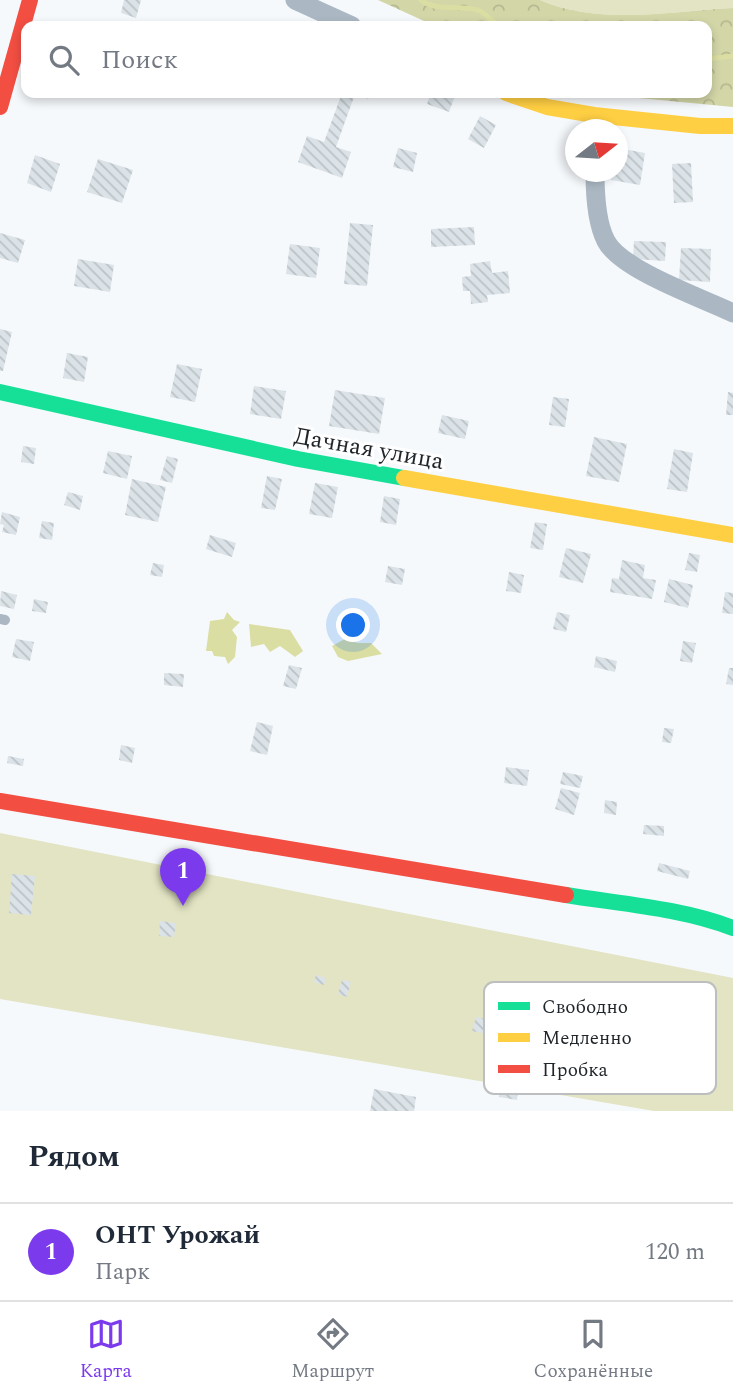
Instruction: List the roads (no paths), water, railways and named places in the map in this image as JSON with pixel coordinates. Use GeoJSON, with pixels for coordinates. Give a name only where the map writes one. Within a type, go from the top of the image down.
{"type":"FeatureCollection","features":[{"type":"Feature","properties":{"kind":"street"},"geometry":{"type":"LineString","coordinates":[[24,21],[30,0]]}},
{"type":"Feature","properties":{"kind":"street"},"geometry":{"type":"LineString","coordinates":[[295,0],[341,21]]}},
{"type":"Feature","properties":{"kind":"street"},"geometry":{"type":"LineString","coordinates":[[0,107],[21,32]]}},
{"type":"Feature","properties":{"kind":"street"},"geometry":{"type":"LineString","coordinates":[[521,98],[585,119]]}},
{"type":"Feature","properties":{"kind":"street"},"geometry":{"type":"LineString","coordinates":[[628,123],[733,126]]}},
{"type":"Feature","properties":{"kind":"street"},"geometry":{"type":"LineString","coordinates":[[596,182],[598,212],[606,242],[623,260],[733,313]]}},
{"type":"Feature","properties":{"kind":"street","name":"Дачная улица"},"geometry":{"type":"LineString","coordinates":[[0,392],[298,460],[733,535]]}},
{"type":"Feature","properties":{"kind":"street"},"geometry":{"type":"LineString","coordinates":[[0,801],[642,907],[717,922],[733,928]]}},
{"type":"Feature","properties":{"kind":"waterway"},"geometry":{"type":"LineString","coordinates":[[421,0],[434,6],[478,10],[493,21]]}},
{"type":"Feature","properties":{"kind":"waterway"},"geometry":{"type":"LineString","coordinates":[[712,58],[733,56]]}},
{"type":"Feature","properties":{"kind":"place","name":"ОНТ Урожай"},"geometry":{"type":"Point","coordinates":[183,906]}}]}
